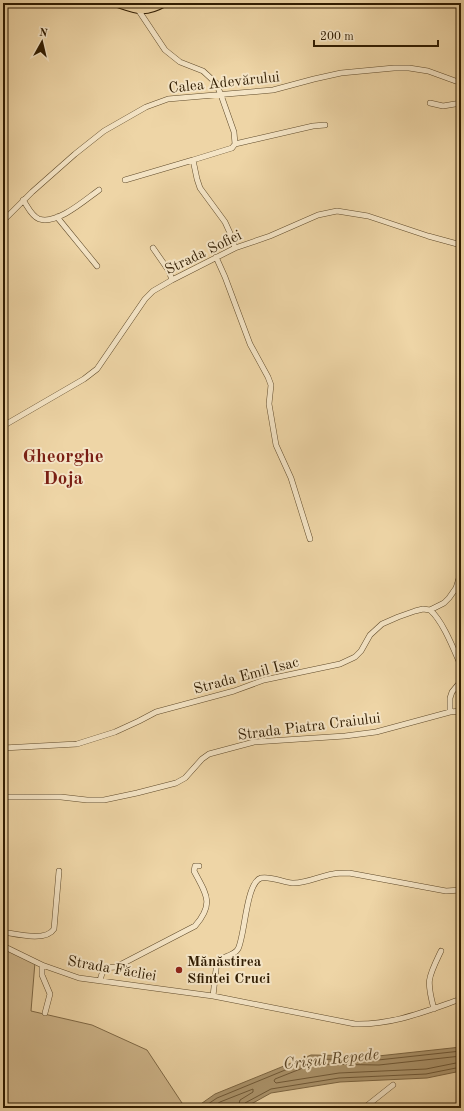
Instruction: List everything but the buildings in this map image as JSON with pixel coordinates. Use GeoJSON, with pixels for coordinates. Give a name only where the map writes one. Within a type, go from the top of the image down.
{"type":"FeatureCollection","features":[{"type":"Feature","properties":{"kind":"main road"},"geometry":{"type":"LineString","coordinates":[[115,3],[139,11],[148,11],[165,3]]}},
{"type":"Feature","properties":{"kind":"street"},"geometry":{"type":"LineString","coordinates":[[139,11],[165,50],[180,62],[203,71],[216,83],[234,132],[235,144]]}},
{"type":"Feature","properties":{"kind":"street","name":"Calea Adevărului"},"geometry":{"type":"LineString","coordinates":[[3,221],[23,200],[75,154],[104,131],[146,107],[168,99],[183,96],[221,95],[273,90],[314,78],[341,73],[394,68],[409,68],[428,71],[461,83]]}},
{"type":"Feature","properties":{"kind":"street"},"geometry":{"type":"LineString","coordinates":[[430,103],[443,106],[461,103]]}},
{"type":"Feature","properties":{"kind":"street"},"geometry":{"type":"LineString","coordinates":[[125,180],[232,148],[235,144],[313,126],[325,125]]}},
{"type":"Feature","properties":{"kind":"street"},"geometry":{"type":"LineString","coordinates":[[193,160],[200,188],[225,222],[235,248]]}},
{"type":"Feature","properties":{"kind":"street"},"geometry":{"type":"LineString","coordinates":[[23,200],[33,215],[38,219],[44,220],[57,217],[72,210],[99,190]]}},
{"type":"Feature","properties":{"kind":"street","name":"Strada Sofiei"},"geometry":{"type":"LineString","coordinates":[[3,426],[84,379],[97,369],[145,299],[153,291],[235,248],[270,236],[318,215],[337,211],[368,216],[428,236],[461,245]]}},
{"type":"Feature","properties":{"kind":"street"},"geometry":{"type":"LineString","coordinates":[[57,217],[97,266]]}},
{"type":"Feature","properties":{"kind":"street"},"geometry":{"type":"LineString","coordinates":[[152,248],[169,271],[172,280]]}},
{"type":"Feature","properties":{"kind":"street"},"geometry":{"type":"LineString","coordinates":[[216,257],[250,344],[269,381],[271,391],[269,404],[276,445],[291,478],[310,539]]}},
{"type":"Feature","properties":{"kind":"street","name":"Strada Emil Isac"},"geometry":{"type":"LineString","coordinates":[[3,748],[77,744],[115,732],[156,712],[234,691],[264,680],[340,664],[355,657],[361,651],[370,635],[382,624],[415,611],[424,609],[430,610],[450,598],[456,588],[461,572]]}},
{"type":"Feature","properties":{"kind":"street"},"geometry":{"type":"LineString","coordinates":[[430,610],[437,618],[452,645],[461,666]]}},
{"type":"Feature","properties":{"kind":"street"},"geometry":{"type":"LineString","coordinates":[[450,712],[450,698],[452,692],[461,681]]}},
{"type":"Feature","properties":{"kind":"street","name":"Strada Piatra Craiului"},"geometry":{"type":"LineString","coordinates":[[3,797],[60,797],[104,800],[176,783],[185,778],[202,759],[209,754],[254,742],[345,736],[376,732],[450,712],[461,711]]}},
{"type":"Feature","properties":{"kind":"street"},"geometry":{"type":"LineString","coordinates":[[100,981],[101,972],[104,969],[108,967],[116,967],[195,926],[202,918],[206,911],[208,902],[206,894],[194,870],[195,866],[199,866]]}},
{"type":"Feature","properties":{"kind":"street"},"geometry":{"type":"LineString","coordinates":[[3,932],[41,936],[48,935],[52,932],[54,929],[59,870]]}},
{"type":"Feature","properties":{"kind":"street"},"geometry":{"type":"LineString","coordinates":[[213,996],[217,961],[233,953],[238,948],[254,883],[261,878],[269,878],[293,883],[334,874],[349,873],[446,891],[461,890]]}},
{"type":"Feature","properties":{"kind":"street","name":"Strada Făcliei"},"geometry":{"type":"LineString","coordinates":[[3,946],[74,977],[213,996],[355,1024],[367,1025],[406,1018],[434,1010],[461,999]]}},
{"type":"Feature","properties":{"kind":"street"},"geometry":{"type":"LineString","coordinates":[[434,1010],[429,990],[429,977],[440,951]]}},
{"type":"Feature","properties":{"kind":"street"},"geometry":{"type":"LineString","coordinates":[[42,964],[42,975],[50,994],[44,1013]]}},
{"type":"Feature","properties":{"kind":"street"},"geometry":{"type":"LineString","coordinates":[[364,1108],[393,1086]]}},
{"type":"Feature","properties":{"kind":"shaded area"},"geometry":{"type":"Polygon","coordinates":[[[3,948],[35,962],[31,1011],[92,1025],[147,1050],[182,1103],[178,1108],[3,1108],[3,948]]]}},
{"type":"Feature","properties":{"kind":"water","name":"Crișul Repede"},"geometry":{"type":"Polygon","coordinates":[[[461,1047],[461,1071],[427,1078],[340,1082],[271,1093],[244,1108],[195,1108],[215,1094],[311,1055],[378,1056],[461,1047]]]}},
{"type":"Feature","properties":{"kind":"place","name":"Mănăstirea Sfintei Cruci"},"geometry":{"type":"Point","coordinates":[179,970]}},
{"type":"Feature","properties":{"kind":"district","name":"Gheorghe Doja"},"geometry":{"type":"Point","coordinates":[63,466]}}]}
